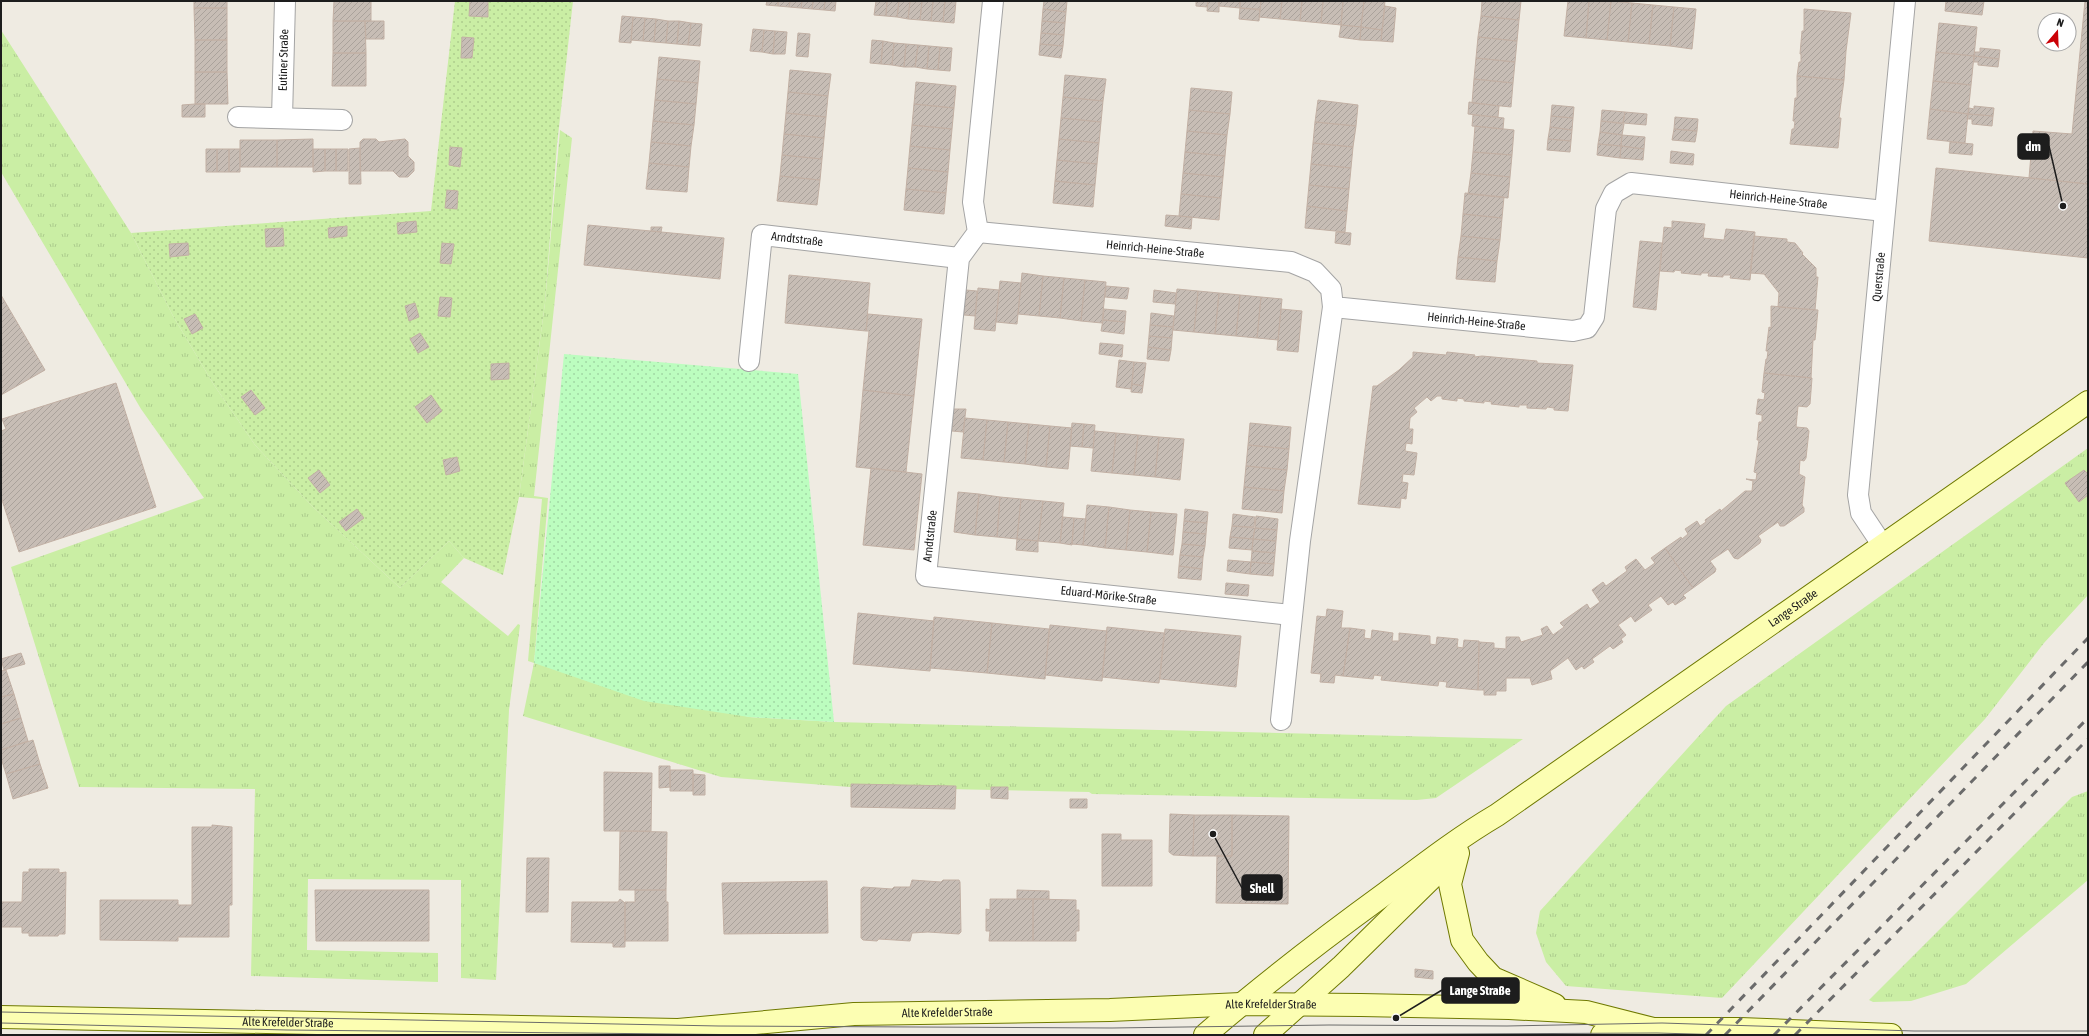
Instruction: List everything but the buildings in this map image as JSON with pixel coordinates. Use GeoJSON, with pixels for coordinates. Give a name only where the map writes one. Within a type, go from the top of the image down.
{"type":"FeatureCollection","features":[{"type":"Feature","properties":{"kind":"street","name":"Eutiner Straße"},"geometry":{"type":"LineString","coordinates":[[282,118],[285,1]]}},
{"type":"Feature","properties":{"kind":"street"},"geometry":{"type":"LineString","coordinates":[[959,258],[978,232],[973,202],[993,1]]}},
{"type":"Feature","properties":{"kind":"street","name":"Querstraße"},"geometry":{"type":"LineString","coordinates":[[1883,546],[1861,513],[1858,495],[1904,1]]}},
{"type":"Feature","properties":{"kind":"street"},"geometry":{"type":"LineString","coordinates":[[238,117],[342,120]]}},
{"type":"Feature","properties":{"kind":"street","name":"Heinrich-Heine-Straße"},"geometry":{"type":"LineString","coordinates":[[978,232],[1291,262],[1315,272],[1331,289],[1333,307],[1574,331],[1587,328],[1594,317],[1606,209],[1614,193],[1631,183],[1884,211]]}},
{"type":"Feature","properties":{"kind":"street","name":"Arndtstraße"},"geometry":{"type":"LineString","coordinates":[[749,361],[762,234],[959,258],[926,576]]}},
{"type":"Feature","properties":{"kind":"street"},"geometry":{"type":"LineString","coordinates":[[1280,720],[1291,615],[1333,307]]}},
{"type":"Feature","properties":{"kind":"street","name":"Lange Straße"},"geometry":{"type":"LineString","coordinates":[[1205,1035],[1241,1004],[1468,832],[1497,815],[2088,402]]}},
{"type":"Feature","properties":{"kind":"street","name":"Eduard-Mörike-Straße"},"geometry":{"type":"LineString","coordinates":[[926,576],[1291,615]]}},
{"type":"Feature","properties":{"kind":"street","name":"Lange Straße"},"geometry":{"type":"LineString","coordinates":[[1265,1035],[1301,1004],[1497,815]]}},
{"type":"Feature","properties":{"kind":"street"},"geometry":{"type":"LineString","coordinates":[[1458,853],[1450,884],[1455,912],[1462,940],[1478,962],[1493,978],[1552,1004],[1586,1012]]}},
{"type":"Feature","properties":{"kind":"street","name":"Alte Krefelder Straße"},"geometry":{"type":"LineString","coordinates":[[1,1017],[493,1028],[678,1030],[854,1014],[1110,1010],[1241,1004],[1301,1004],[1509,1008],[1586,1012],[1653,1029],[1740,1029],[1891,1035]]}},
{"type":"Feature","properties":{"kind":"street"},"geometry":{"type":"LineString","coordinates":[[1602,1035],[1653,1029]]}},
{"type":"Feature","properties":{"kind":"street"},"geometry":{"type":"LineString","coordinates":[[678,1030],[703,1035]]}},
{"type":"Feature","properties":{"kind":"green space"},"geometry":{"type":"Polygon","coordinates":[[[455,1],[573,1],[557,145],[545,303],[519,497],[503,575],[464,558],[449,541],[400,588],[312,506],[255,445],[214,385],[173,316],[131,233],[431,211],[455,1]]]}},
{"type":"Feature","properties":{"kind":"green space"},"geometry":{"type":"Polygon","coordinates":[[[1,30],[131,233],[173,316],[214,385],[255,445],[312,506],[400,588],[449,541],[464,558],[441,582],[508,636],[518,624],[520,625],[509,710],[496,980],[461,978],[461,880],[308,879],[307,950],[438,953],[438,982],[251,976],[255,789],[79,787],[11,567],[204,498],[141,409],[1,172],[1,30]]]}},
{"type":"Feature","properties":{"kind":"green space"},"geometry":{"type":"Polygon","coordinates":[[[560,130],[572,138],[534,496],[548,498],[534,663],[528,661],[542,499],[519,497],[545,303],[560,130]]]}},
{"type":"Feature","properties":{"kind":"green space"},"geometry":{"type":"Polygon","coordinates":[[[564,354],[798,374],[834,722],[749,717],[644,701],[534,663],[564,354]]]}},
{"type":"Feature","properties":{"kind":"green space"},"geometry":{"type":"Polygon","coordinates":[[[2088,448],[2088,595],[2044,643],[1985,719],[1722,998],[1566,986],[1546,962],[1536,933],[1540,911],[1726,706],[2088,448]]]}},
{"type":"Feature","properties":{"kind":"green space"},"geometry":{"type":"Polygon","coordinates":[[[534,663],[749,717],[834,722],[1523,739],[1436,798],[1417,800],[1092,794],[1089,792],[850,787],[721,777],[523,716],[534,663]]]}},
{"type":"Feature","properties":{"kind":"green space"},"geometry":{"type":"Polygon","coordinates":[[[2088,791],[2088,880],[1966,984],[1911,1001],[1873,1002],[1869,1000],[2072,797],[2088,791]]]}},
{"type":"Feature","properties":{"kind":"tram line"},"geometry":{"type":"LineString","coordinates":[[1,1012],[719,1026],[1112,1028],[1329,1025],[1507,1026],[1662,1023],[1914,1031],[2088,1031]]}},
{"type":"Feature","properties":{"kind":"tram line"},"geometry":{"type":"LineString","coordinates":[[1,1023],[287,1030],[769,1035]]}},
{"type":"Feature","properties":{"kind":"tram line"},"geometry":{"type":"LineString","coordinates":[[1245,1035],[1657,1033],[1730,1035]]}},
{"type":"Feature","properties":{"kind":"railway"},"geometry":{"type":"LineString","coordinates":[[1706,1035],[2088,638]]}},
{"type":"Feature","properties":{"kind":"railway"},"geometry":{"type":"LineString","coordinates":[[1725,1035],[2088,662]]}},
{"type":"Feature","properties":{"kind":"railway"},"geometry":{"type":"LineString","coordinates":[[1774,1035],[2088,718]]}},
{"type":"Feature","properties":{"kind":"railway"},"geometry":{"type":"LineString","coordinates":[[1795,1035],[2088,739]]}},
{"type":"Feature","properties":{"kind":"place","name":"dm"},"geometry":{"type":"Point","coordinates":[2063,206]}},
{"type":"Feature","properties":{"kind":"place","name":"Shell"},"geometry":{"type":"Point","coordinates":[1213,834]}},
{"type":"Feature","properties":{"kind":"place","name":"Lange Straße"},"geometry":{"type":"Point","coordinates":[1396,1018]}}]}
